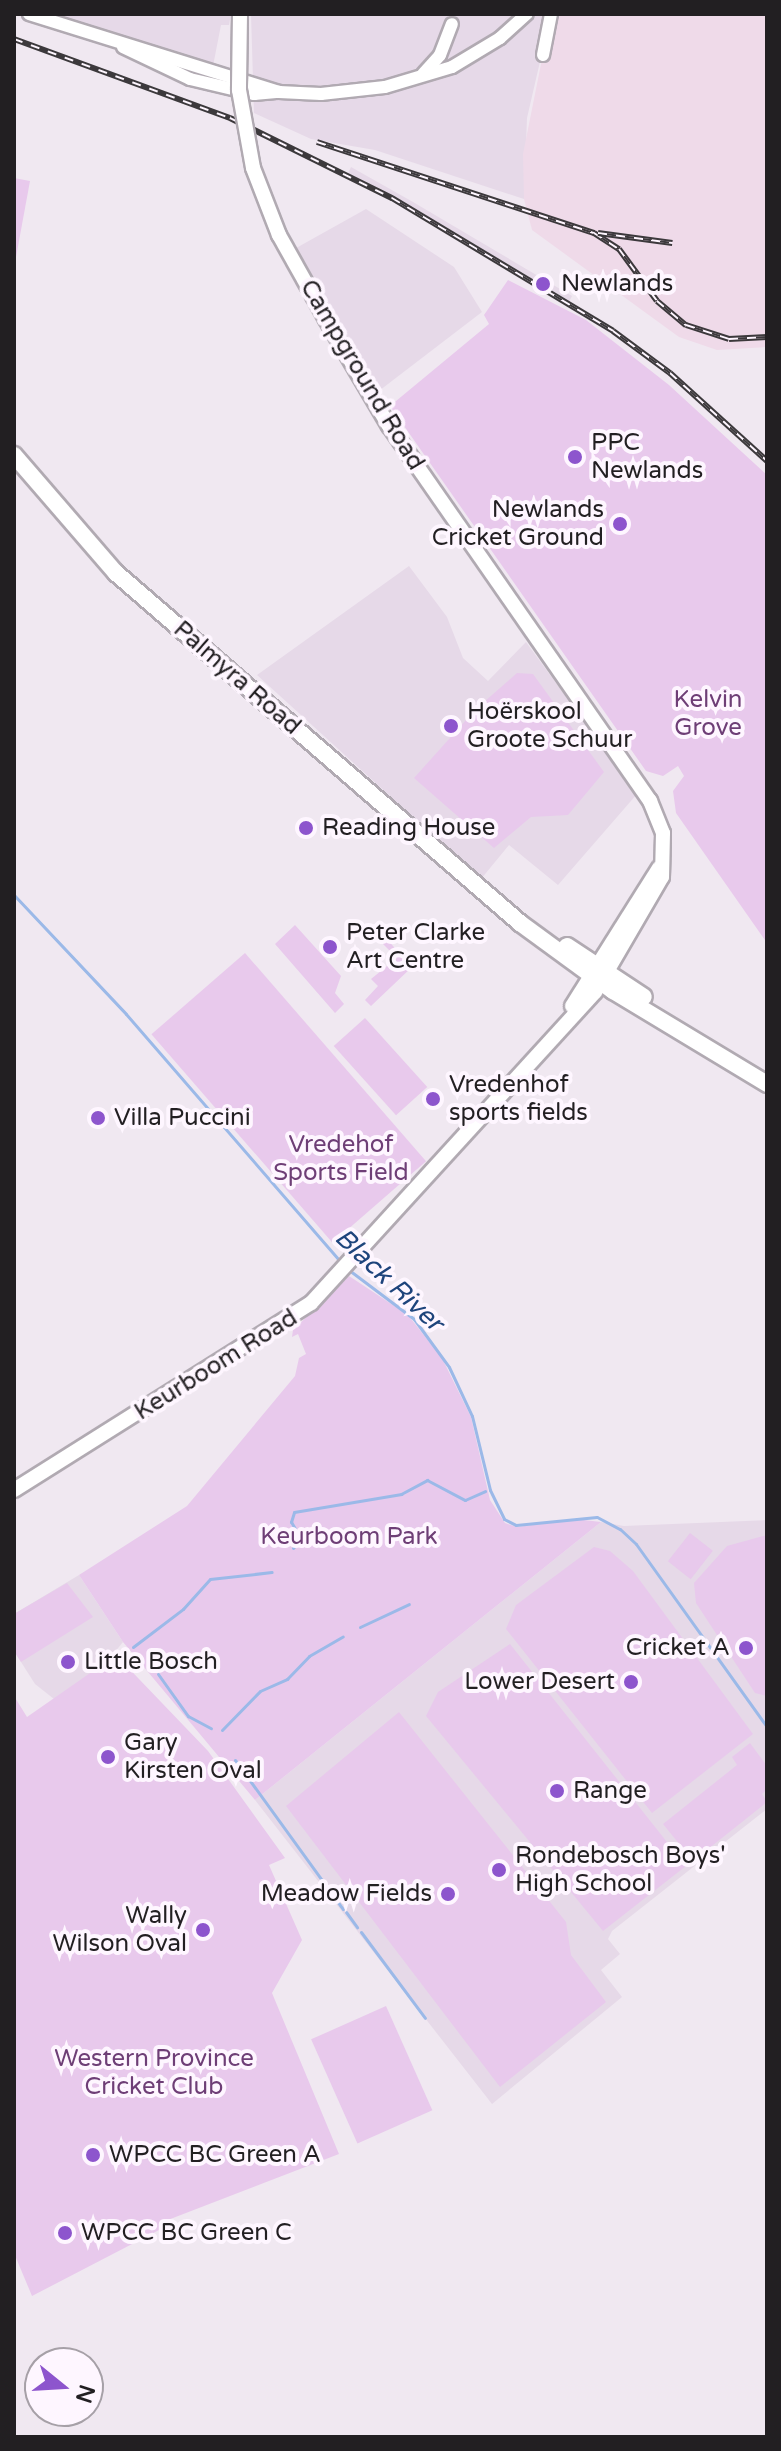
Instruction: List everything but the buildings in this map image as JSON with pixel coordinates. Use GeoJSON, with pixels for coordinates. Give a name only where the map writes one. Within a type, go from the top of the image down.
{"type":"FeatureCollection","features":[{"type":"Feature","properties":{"kind":"main road","name":"Campground Road"},"geometry":{"type":"LineString","coordinates":[[240,14],[239,90],[253,168],[279,235],[389,426],[650,801],[663,833],[662,865],[600,975]]}},
{"type":"Feature","properties":{"kind":"main road","name":"Palmyra Road"},"geometry":{"type":"LineString","coordinates":[[14,455],[116,573],[477,883],[600,975],[761,1080]]}},
{"type":"Feature","properties":{"kind":"main road","name":"Keurboom Road"},"geometry":{"type":"LineString","coordinates":[[14,1490],[295,1317],[339,1273],[556,1033],[600,975]]}},
{"type":"Feature","properties":{"kind":"street"},"geometry":{"type":"LineString","coordinates":[[29,14],[120,45],[279,92],[349,93],[418,78],[476,54],[523,15]]}},
{"type":"Feature","properties":{"kind":"street"},"geometry":{"type":"LineString","coordinates":[[543,55],[551,14]]}},
{"type":"Feature","properties":{"kind":"street"},"geometry":{"type":"LineString","coordinates":[[418,78],[436,61],[452,24]]}},
{"type":"Feature","properties":{"kind":"shaded area"},"geometry":{"type":"Polygon","coordinates":[[[29,14],[231,14],[229,25],[221,25],[213,66],[29,14]]]}},
{"type":"Feature","properties":{"kind":"shaded area"},"geometry":{"type":"Polygon","coordinates":[[[251,14],[551,14],[527,118],[524,199],[375,150],[311,139],[254,113],[251,14]]]}},
{"type":"Feature","properties":{"kind":"shaded area"},"geometry":{"type":"Polygon","coordinates":[[[551,14],[767,14],[767,347],[717,350],[679,337],[532,230],[524,199],[523,154],[551,14]]]}},
{"type":"Feature","properties":{"kind":"shaded area"},"geometry":{"type":"Polygon","coordinates":[[[351,167],[572,296],[568,304],[347,175],[351,167]]]}},
{"type":"Feature","properties":{"kind":"shaded area"},"geometry":{"type":"Polygon","coordinates":[[[366,209],[454,267],[482,312],[371,397],[289,252],[366,209]]]}},
{"type":"Feature","properties":{"kind":"shaded area","name":"Hoërskool Groote Schuur"},"geometry":{"type":"Polygon","coordinates":[[[409,566],[447,617],[463,658],[488,681],[526,642],[637,794],[558,885],[509,845],[481,879],[257,675],[409,566]]]}},
{"type":"Feature","properties":{"kind":"shaded area","name":"Rondebosch Boys' High School"},"geometry":{"type":"Polygon","coordinates":[[[767,1520],[767,1809],[612,1931],[608,1939],[620,1954],[601,1970],[622,1997],[492,2104],[255,1800],[601,1522],[624,1526],[767,1520]]]}},
{"type":"Feature","properties":{"kind":"shaded area"},"geometry":{"type":"Polygon","coordinates":[[[79,1575],[123,1642],[101,1669],[54,1699],[35,1684],[14,1651],[14,1614],[79,1575]]]}},
{"type":"Feature","properties":{"kind":"green space"},"geometry":{"type":"Polygon","coordinates":[[[14,178],[30,181],[14,268],[14,178]]]}},
{"type":"Feature","properties":{"kind":"green space","name":"Newlands Cricket Ground"},"geometry":{"type":"Polygon","coordinates":[[[508,280],[586,320],[669,385],[767,475],[767,943],[676,813],[673,791],[684,776],[678,766],[663,776],[646,771],[390,406],[489,324],[484,315],[508,280]]]}},
{"type":"Feature","properties":{"kind":"green space"},"geometry":{"type":"Polygon","coordinates":[[[517,673],[533,674],[604,772],[568,815],[531,817],[494,848],[414,778],[476,709],[517,673]]]}},
{"type":"Feature","properties":{"kind":"green space"},"geometry":{"type":"Polygon","coordinates":[[[295,925],[341,976],[335,993],[344,1004],[335,1013],[275,944],[295,925]]]}},
{"type":"Feature","properties":{"kind":"green space"},"geometry":{"type":"Polygon","coordinates":[[[384,936],[412,967],[371,1006],[365,1000],[378,986],[371,979],[397,958],[380,941],[384,936]]]}},
{"type":"Feature","properties":{"kind":"green space","name":"Vredehof Sports Field"},"geometry":{"type":"Polygon","coordinates":[[[245,953],[426,1161],[332,1243],[151,1034],[245,953]]]}},
{"type":"Feature","properties":{"kind":"green space"},"geometry":{"type":"Polygon","coordinates":[[[365,1018],[427,1087],[396,1115],[334,1046],[365,1018]]]}},
{"type":"Feature","properties":{"kind":"green space","name":"Keurboom Park"},"geometry":{"type":"Polygon","coordinates":[[[349,1276],[408,1315],[442,1358],[471,1417],[490,1500],[505,1523],[517,1527],[575,1519],[601,1522],[255,1800],[123,1642],[79,1575],[187,1506],[295,1376],[299,1358],[306,1354],[298,1334],[292,1337],[293,1330],[349,1276]]]}},
{"type":"Feature","properties":{"kind":"green space"},"geometry":{"type":"Polygon","coordinates":[[[690,1533],[713,1551],[691,1579],[668,1561],[690,1533]]]}},
{"type":"Feature","properties":{"kind":"green space","name":"Cricket A"},"geometry":{"type":"Polygon","coordinates":[[[767,1535],[767,1696],[755,1693],[696,1603],[694,1583],[727,1546],[767,1535]]]}},
{"type":"Feature","properties":{"kind":"green space","name":"Lower Desert"},"geometry":{"type":"Polygon","coordinates":[[[594,1547],[610,1551],[633,1571],[753,1734],[652,1813],[506,1629],[516,1605],[594,1547]]]}},
{"type":"Feature","properties":{"kind":"green space"},"geometry":{"type":"Polygon","coordinates":[[[67,1583],[93,1617],[21,1662],[14,1651],[14,1614],[67,1583]]]}},
{"type":"Feature","properties":{"kind":"green space","name":"Range"},"geometry":{"type":"Polygon","coordinates":[[[510,1644],[686,1866],[603,1931],[426,1716],[438,1692],[510,1644]]]}},
{"type":"Feature","properties":{"kind":"green space","name":"Western Province Cricket Club"},"geometry":{"type":"Polygon","coordinates":[[[116,1655],[208,1751],[285,1858],[269,1865],[302,1940],[272,1993],[339,2154],[160,2223],[161,2229],[32,2296],[14,2253],[14,1696],[27,1717],[116,1655]]]}},
{"type":"Feature","properties":{"kind":"green space","name":"Meadow Fields"},"geometry":{"type":"Polygon","coordinates":[[[399,1712],[566,1922],[571,1955],[606,2002],[500,2087],[286,1806],[399,1712]]]}},
{"type":"Feature","properties":{"kind":"green space"},"geometry":{"type":"Polygon","coordinates":[[[750,1743],[767,1766],[767,1789],[762,1794],[767,1802],[693,1861],[663,1824],[737,1765],[732,1757],[750,1743]]]}},
{"type":"Feature","properties":{"kind":"green space"},"geometry":{"type":"Polygon","coordinates":[[[386,2006],[432,2110],[357,2143],[311,2039],[386,2006]]]}},
{"type":"Feature","properties":{"kind":"waterway","name":"Black River"},"geometry":{"type":"LineString","coordinates":[[14,895],[126,1014],[341,1262]]}},
{"type":"Feature","properties":{"kind":"waterway","name":"Black River"},"geometry":{"type":"LineString","coordinates":[[349,1270],[414,1319],[449,1367],[472,1416],[490,1490],[504,1519],[516,1525],[597,1517],[620,1529],[636,1544],[767,1727]]}},
{"type":"Feature","properties":{"kind":"waterway"},"geometry":{"type":"LineString","coordinates":[[293,1548],[301,1539],[291,1522],[294,1512],[401,1494],[427,1480],[465,1500],[485,1491]]}},
{"type":"Feature","properties":{"kind":"waterway"},"geometry":{"type":"LineString","coordinates":[[133,1647],[183,1609],[210,1579],[272,1572]]}},
{"type":"Feature","properties":{"kind":"waterway"},"geometry":{"type":"LineString","coordinates":[[360,1627],[409,1604]]}},
{"type":"Feature","properties":{"kind":"waterway"},"geometry":{"type":"LineString","coordinates":[[222,1730],[260,1691],[287,1679],[309,1656],[343,1636]]}},
{"type":"Feature","properties":{"kind":"waterway"},"geometry":{"type":"LineString","coordinates":[[158,1674],[188,1716],[211,1728]]}},
{"type":"Feature","properties":{"kind":"waterway"},"geometry":{"type":"LineString","coordinates":[[235,1760],[343,1909]]}},
{"type":"Feature","properties":{"kind":"waterway"},"geometry":{"type":"LineString","coordinates":[[346,1912],[357,1927]]}},
{"type":"Feature","properties":{"kind":"waterway"},"geometry":{"type":"LineString","coordinates":[[361,1932],[425,2018]]}},
{"type":"Feature","properties":{"kind":"railway"},"geometry":{"type":"LineString","coordinates":[[14,39],[230,118],[392,198],[613,331],[670,373],[767,461]]}},
{"type":"Feature","properties":{"kind":"railway"},"geometry":{"type":"LineString","coordinates":[[317,142],[594,233],[619,249],[657,301],[686,325],[729,339],[767,337]]}},
{"type":"Feature","properties":{"kind":"railway"},"geometry":{"type":"LineString","coordinates":[[598,233],[672,243]]}},
{"type":"Feature","properties":{"kind":"place","name":"Newlands"},"geometry":{"type":"Point","coordinates":[543,284]}},
{"type":"Feature","properties":{"kind":"place","name":"PPC Newlands"},"geometry":{"type":"Point","coordinates":[575,457]}},
{"type":"Feature","properties":{"kind":"place","name":"Newlands Cricket Ground"},"geometry":{"type":"Point","coordinates":[620,524]}},
{"type":"Feature","properties":{"kind":"place","name":"Hoërskool Groote Schuur"},"geometry":{"type":"Point","coordinates":[451,726]}},
{"type":"Feature","properties":{"kind":"place","name":"Reading House"},"geometry":{"type":"Point","coordinates":[306,828]}},
{"type":"Feature","properties":{"kind":"place","name":"Peter Clarke Art Centre"},"geometry":{"type":"Point","coordinates":[330,947]}},
{"type":"Feature","properties":{"kind":"place","name":"Vredenhof sports fields"},"geometry":{"type":"Point","coordinates":[433,1099]}},
{"type":"Feature","properties":{"kind":"place","name":"Villa Puccini"},"geometry":{"type":"Point","coordinates":[98,1118]}},
{"type":"Feature","properties":{"kind":"place","name":"Cricket A"},"geometry":{"type":"Point","coordinates":[746,1648]}},
{"type":"Feature","properties":{"kind":"place","name":"Little Bosch"},"geometry":{"type":"Point","coordinates":[68,1662]}},
{"type":"Feature","properties":{"kind":"place","name":"Lower Desert"},"geometry":{"type":"Point","coordinates":[631,1682]}},
{"type":"Feature","properties":{"kind":"place","name":"Gary Kirsten Oval"},"geometry":{"type":"Point","coordinates":[108,1757]}},
{"type":"Feature","properties":{"kind":"place","name":"Range"},"geometry":{"type":"Point","coordinates":[557,1791]}},
{"type":"Feature","properties":{"kind":"place","name":"Rondebosch Boys' High School"},"geometry":{"type":"Point","coordinates":[499,1870]}},
{"type":"Feature","properties":{"kind":"place","name":"Meadow Fields"},"geometry":{"type":"Point","coordinates":[448,1894]}},
{"type":"Feature","properties":{"kind":"place","name":"Wally Wilson Oval"},"geometry":{"type":"Point","coordinates":[203,1930]}},
{"type":"Feature","properties":{"kind":"place","name":"WPCC BC Green A"},"geometry":{"type":"Point","coordinates":[93,2155]}},
{"type":"Feature","properties":{"kind":"place","name":"WPCC BC Green C"},"geometry":{"type":"Point","coordinates":[65,2233]}},
{"type":"Feature","properties":{"kind":"park label","name":"Kelvin Grove"},"geometry":{"type":"Point","coordinates":[708,714]}}]}
